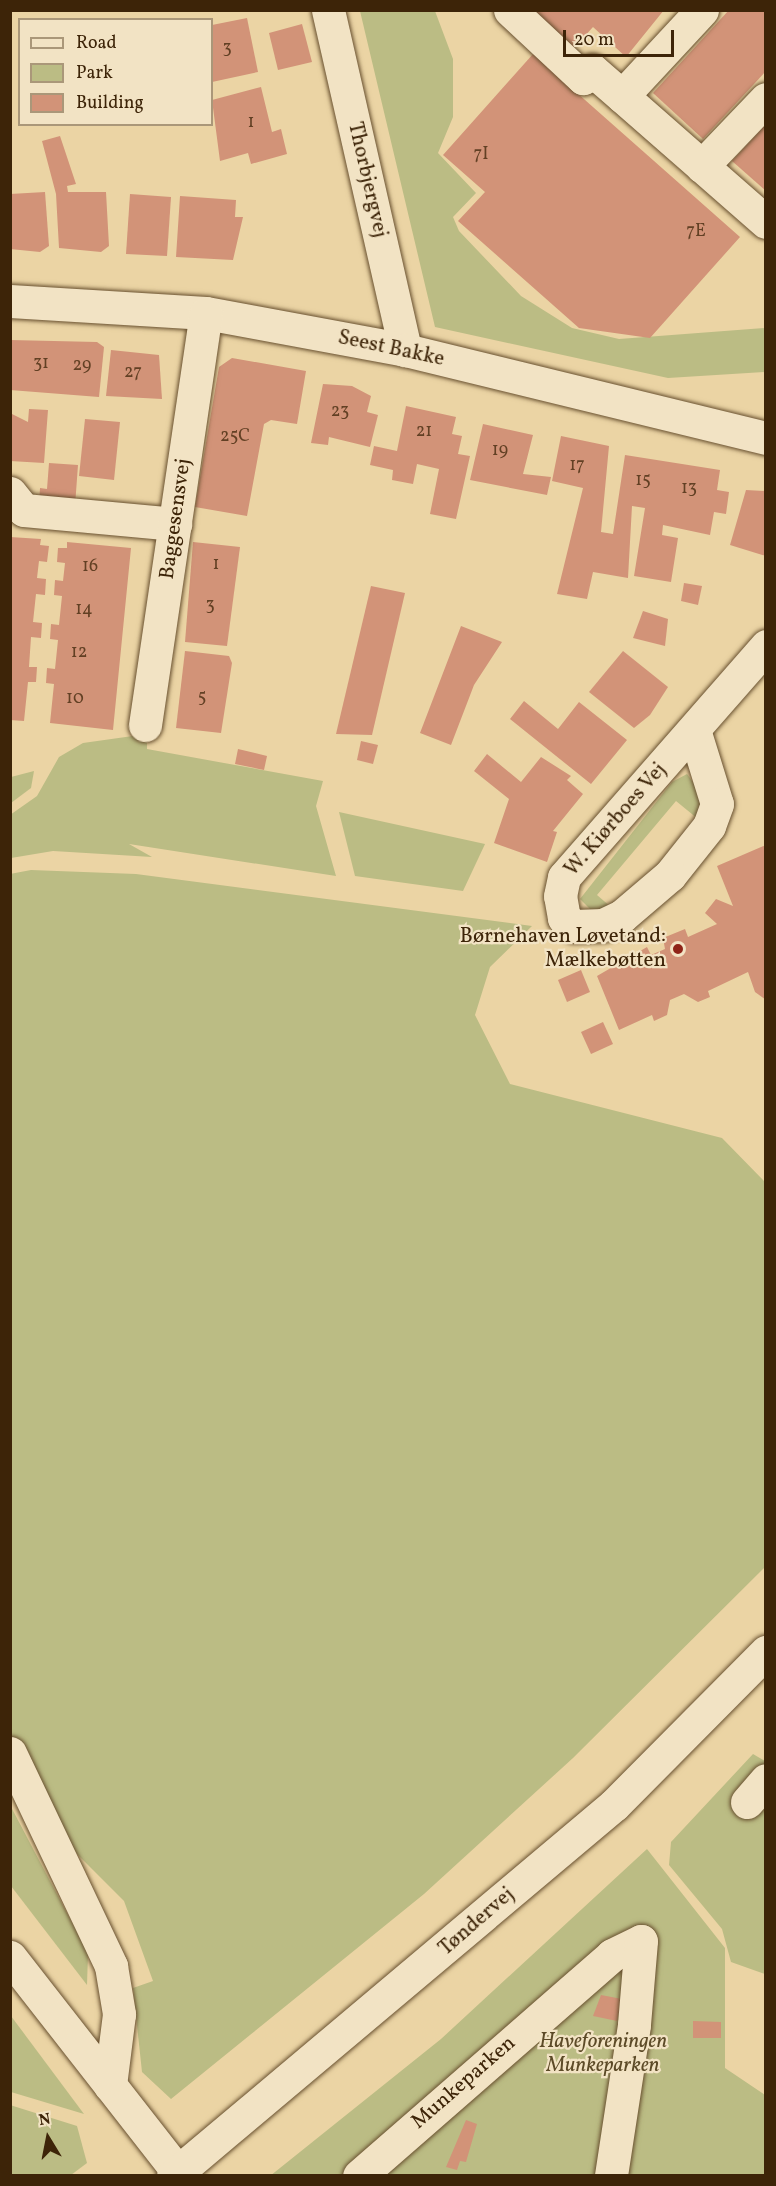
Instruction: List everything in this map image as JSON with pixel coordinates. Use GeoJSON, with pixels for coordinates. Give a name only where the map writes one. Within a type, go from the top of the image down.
{"type":"FeatureCollection","features":[{"type":"Feature","properties":{"kind":"street","name":"Thorbjergvej"},"geometry":{"type":"LineString","coordinates":[[328,10],[405,350]]}},
{"type":"Feature","properties":{"kind":"street"},"geometry":{"type":"LineString","coordinates":[[510,10],[583,78],[592,70],[765,222]]}},
{"type":"Feature","properties":{"kind":"street"},"geometry":{"type":"LineString","coordinates":[[621,96],[702,10]]}},
{"type":"Feature","properties":{"kind":"street"},"geometry":{"type":"LineString","coordinates":[[702,166],[765,99]]}},
{"type":"Feature","properties":{"kind":"street","name":"Seest Bakke"},"geometry":{"type":"LineString","coordinates":[[10,301],[206,313],[405,350],[765,438]]}},
{"type":"Feature","properties":{"kind":"street","name":"Baggesensvej"},"geometry":{"type":"LineString","coordinates":[[145,725],[206,313]]}},
{"type":"Feature","properties":{"kind":"street"},"geometry":{"type":"LineString","coordinates":[[10,494],[24,510],[175,524]]}},
{"type":"Feature","properties":{"kind":"street","name":"W. Kiørboes Vej"},"geometry":{"type":"LineString","coordinates":[[695,733],[716,796],[709,826],[670,875],[622,916],[586,928],[564,918],[560,896],[564,877],[648,779],[695,733],[765,646]]}},
{"type":"Feature","properties":{"kind":"street","name":"Tøndervej"},"geometry":{"type":"LineString","coordinates":[[175,2174],[614,1805],[765,1652]]}},
{"type":"Feature","properties":{"kind":"street"},"geometry":{"type":"LineString","coordinates":[[10,1753],[111,1966],[119,2014],[110,2085]]}},
{"type":"Feature","properties":{"kind":"street","name":"Munkeparken"},"geometry":{"type":"LineString","coordinates":[[359,2175],[612,1954],[641,1941],[634,2025],[611,2175]]}},
{"type":"Feature","properties":{"kind":"street"},"geometry":{"type":"LineString","coordinates":[[10,1957],[110,2085],[175,2174]]}},
{"type":"Feature","properties":{"kind":"green space"},"geometry":{"type":"Polygon","coordinates":[[[360,11],[435,11],[453,59],[453,117],[438,153],[476,193],[453,217],[459,231],[521,296],[572,328],[619,339],[765,328],[765,372],[668,378],[435,327],[360,11]]]}},
{"type":"Feature","properties":{"kind":"green space"},"geometry":{"type":"Polygon","coordinates":[[[147,734],[147,749],[323,781],[316,806],[336,876],[129,844],[152,857],[53,851],[11,858],[10,815],[37,796],[59,757],[83,743],[147,734]]]}},
{"type":"Feature","properties":{"kind":"green space"},"geometry":{"type":"Polygon","coordinates":[[[34,771],[31,788],[11,803],[11,777],[34,771]]]}},
{"type":"Feature","properties":{"kind":"green space"},"geometry":{"type":"Polygon","coordinates":[[[687,774],[703,796],[698,819],[676,801],[597,895],[618,913],[599,918],[580,899],[672,782],[687,774]]]}},
{"type":"Feature","properties":{"kind":"green space"},"geometry":{"type":"Polygon","coordinates":[[[339,812],[485,844],[463,891],[355,876],[339,812]]]}},
{"type":"Feature","properties":{"kind":"green space"},"geometry":{"type":"Polygon","coordinates":[[[31,870],[136,874],[532,926],[490,967],[475,1015],[510,1084],[722,1138],[765,1182],[765,1567],[573,1758],[424,1894],[171,2099],[142,2072],[133,1988],[153,1981],[124,1901],[11,1788],[10,874],[31,870]]]}},
{"type":"Feature","properties":{"kind":"green space"},"geometry":{"type":"Polygon","coordinates":[[[753,1754],[765,1761],[765,1974],[731,1962],[722,1929],[669,1865],[671,1842],[753,1754]]]}},
{"type":"Feature","properties":{"kind":"green space"},"geometry":{"type":"Polygon","coordinates":[[[10,1805],[88,1953],[87,1985],[11,1886],[10,1805]]]}},
{"type":"Feature","properties":{"kind":"green space","name":"Haveforeningen Munkeparken"},"geometry":{"type":"Polygon","coordinates":[[[647,1849],[725,1948],[725,2068],[765,2095],[765,2175],[270,2176],[441,2039],[647,1849]]]}},
{"type":"Feature","properties":{"kind":"green space"},"geometry":{"type":"Polygon","coordinates":[[[11,2016],[84,2114],[11,2092],[11,2016]]]}},
{"type":"Feature","properties":{"kind":"green space"},"geometry":{"type":"Polygon","coordinates":[[[10,2105],[77,2126],[87,2163],[71,2175],[11,2175],[10,2105]]]}},
{"type":"Feature","properties":{"kind":"building"},"geometry":{"type":"Polygon","coordinates":[[[529,10],[664,10],[626,57],[593,27],[572,50],[529,10]]]}},
{"type":"Feature","properties":{"kind":"building"},"geometry":{"type":"Polygon","coordinates":[[[729,10],[766,10],[766,71],[703,139],[653,93],[729,10]]]}},
{"type":"Feature","properties":{"kind":"building"},"geometry":{"type":"Polygon","coordinates":[[[247,18],[258,72],[213,82],[213,25],[247,18]]]}},
{"type":"Feature","properties":{"kind":"building"},"geometry":{"type":"Polygon","coordinates":[[[302,24],[312,62],[278,70],[269,33],[302,24]]]}},
{"type":"Feature","properties":{"kind":"building"},"geometry":{"type":"Polygon","coordinates":[[[533,54],[740,237],[650,338],[579,328],[458,221],[485,192],[443,155],[533,54]]]}},
{"type":"Feature","properties":{"kind":"building"},"geometry":{"type":"Polygon","coordinates":[[[261,87],[272,132],[281,129],[287,154],[251,164],[248,153],[220,161],[213,100],[261,87]]]}},
{"type":"Feature","properties":{"kind":"building"},"geometry":{"type":"Polygon","coordinates":[[[766,124],[766,191],[732,161],[766,124]]]}},
{"type":"Feature","properties":{"kind":"building"},"geometry":{"type":"Polygon","coordinates":[[[60,136],[76,184],[67,186],[68,192],[106,192],[109,246],[101,252],[59,248],[56,194],[42,141],[60,136]]]}},
{"type":"Feature","properties":{"kind":"building"},"geometry":{"type":"Polygon","coordinates":[[[45,192],[49,246],[40,252],[10,249],[10,194],[45,192]]]}},
{"type":"Feature","properties":{"kind":"building"},"geometry":{"type":"Polygon","coordinates":[[[130,194],[171,197],[167,256],[126,254],[130,194]]]}},
{"type":"Feature","properties":{"kind":"building"},"geometry":{"type":"Polygon","coordinates":[[[180,196],[236,200],[235,217],[243,217],[233,260],[176,257],[180,196]]]}},
{"type":"Feature","properties":{"kind":"building"},"geometry":{"type":"Polygon","coordinates":[[[10,340],[97,342],[104,347],[99,397],[10,390],[10,340]]]}},
{"type":"Feature","properties":{"kind":"building"},"geometry":{"type":"Polygon","coordinates":[[[111,350],[159,355],[162,399],[106,396],[111,350]]]}},
{"type":"Feature","properties":{"kind":"building"},"geometry":{"type":"Polygon","coordinates":[[[232,358],[306,371],[297,424],[271,420],[264,424],[247,516],[195,507],[219,367],[232,358]]]}},
{"type":"Feature","properties":{"kind":"building"},"geometry":{"type":"Polygon","coordinates":[[[323,384],[352,386],[371,396],[367,412],[378,415],[370,447],[329,437],[328,445],[311,443],[323,384]]]}},
{"type":"Feature","properties":{"kind":"building"},"geometry":{"type":"Polygon","coordinates":[[[406,406],[456,417],[452,434],[462,436],[458,454],[470,456],[456,519],[430,514],[439,469],[417,464],[413,484],[392,480],[393,470],[370,465],[374,446],[397,451],[406,406]]]}},
{"type":"Feature","properties":{"kind":"building"},"geometry":{"type":"Polygon","coordinates":[[[29,409],[48,410],[44,463],[10,461],[10,413],[28,422],[29,409]]]}},
{"type":"Feature","properties":{"kind":"building"},"geometry":{"type":"Polygon","coordinates":[[[85,419],[120,422],[114,480],[79,476],[85,419]]]}},
{"type":"Feature","properties":{"kind":"building"},"geometry":{"type":"Polygon","coordinates":[[[483,424],[533,435],[523,474],[551,477],[547,495],[470,480],[483,424]]]}},
{"type":"Feature","properties":{"kind":"building"},"geometry":{"type":"Polygon","coordinates":[[[561,436],[609,446],[601,532],[613,534],[625,455],[720,470],[717,490],[729,492],[726,514],[714,512],[710,535],[663,525],[662,535],[678,538],[671,582],[634,576],[645,508],[632,506],[628,578],[593,572],[587,599],[557,594],[583,488],[552,481],[561,436]]]}},
{"type":"Feature","properties":{"kind":"building"},"geometry":{"type":"Polygon","coordinates":[[[49,463],[78,465],[75,506],[39,503],[40,488],[47,489],[49,463]]]}},
{"type":"Feature","properties":{"kind":"building"},"geometry":{"type":"Polygon","coordinates":[[[746,490],[766,491],[766,556],[730,545],[746,490]]]}},
{"type":"Feature","properties":{"kind":"building"},"geometry":{"type":"Polygon","coordinates":[[[10,537],[41,539],[40,545],[49,546],[47,562],[39,561],[37,578],[46,579],[45,595],[36,594],[33,622],[42,623],[41,638],[31,637],[29,667],[37,667],[36,682],[28,682],[24,721],[10,720],[10,537]]]}},
{"type":"Feature","properties":{"kind":"building"},"geometry":{"type":"Polygon","coordinates":[[[67,542],[131,548],[113,730],[50,723],[54,684],[46,683],[47,668],[55,669],[58,640],[50,639],[51,624],[59,625],[62,596],[54,595],[55,580],[63,581],[65,563],[57,562],[58,548],[67,548],[67,542]]]}},
{"type":"Feature","properties":{"kind":"building"},"geometry":{"type":"Polygon","coordinates":[[[193,542],[240,547],[227,646],[185,642],[193,542]]]}},
{"type":"Feature","properties":{"kind":"building"},"geometry":{"type":"Polygon","coordinates":[[[684,583],[702,586],[698,605],[681,601],[684,583]]]}},
{"type":"Feature","properties":{"kind":"building"},"geometry":{"type":"Polygon","coordinates":[[[371,586],[405,593],[372,735],[336,734],[371,586]]]}},
{"type":"Feature","properties":{"kind":"building"},"geometry":{"type":"Polygon","coordinates":[[[643,611],[668,619],[665,646],[633,638],[643,611]]]}},
{"type":"Feature","properties":{"kind":"building"},"geometry":{"type":"Polygon","coordinates":[[[461,626],[502,642],[474,685],[451,745],[420,733],[461,626]]]}},
{"type":"Feature","properties":{"kind":"building"},"geometry":{"type":"Polygon","coordinates":[[[185,651],[229,656],[232,663],[221,733],[176,728],[185,651]]]}},
{"type":"Feature","properties":{"kind":"building"},"geometry":{"type":"Polygon","coordinates":[[[623,651],[668,687],[650,715],[634,728],[589,692],[623,651]]]}},
{"type":"Feature","properties":{"kind":"building"},"geometry":{"type":"Polygon","coordinates":[[[524,701],[558,729],[579,702],[627,740],[591,784],[510,719],[524,701]]]}},
{"type":"Feature","properties":{"kind":"building"},"geometry":{"type":"Polygon","coordinates":[[[361,741],[378,745],[373,764],[357,760],[361,741]]]}},
{"type":"Feature","properties":{"kind":"building"},"geometry":{"type":"Polygon","coordinates":[[[238,749],[267,756],[264,770],[235,764],[238,749]]]}},
{"type":"Feature","properties":{"kind":"building"},"geometry":{"type":"Polygon","coordinates":[[[487,754],[521,782],[541,757],[571,776],[567,780],[583,794],[553,831],[557,832],[547,862],[494,843],[509,799],[474,771],[487,754]]]}},
{"type":"Feature","properties":{"kind":"building"},"geometry":{"type":"Polygon","coordinates":[[[766,845],[766,1000],[755,992],[748,972],[708,991],[710,997],[698,1002],[684,994],[670,1000],[667,1015],[654,1021],[652,1015],[619,1030],[597,976],[647,947],[651,955],[665,949],[663,938],[685,929],[688,937],[717,924],[705,913],[716,899],[733,906],[717,866],[766,845]]]}},
{"type":"Feature","properties":{"kind":"building"},"geometry":{"type":"Polygon","coordinates":[[[581,970],[590,992],[567,1002],[558,980],[581,970]]]}},
{"type":"Feature","properties":{"kind":"building"},"geometry":{"type":"Polygon","coordinates":[[[603,1022],[613,1044],[591,1054],[581,1032],[603,1022]]]}},
{"type":"Feature","properties":{"kind":"building"},"geometry":{"type":"Polygon","coordinates":[[[601,1995],[622,1999],[617,2021],[593,2016],[601,1995]]]}},
{"type":"Feature","properties":{"kind":"building"},"geometry":{"type":"Polygon","coordinates":[[[693,2021],[721,2022],[721,2038],[693,2038],[693,2021]]]}},
{"type":"Feature","properties":{"kind":"building"},"geometry":{"type":"Polygon","coordinates":[[[466,2120],[477,2124],[466,2162],[460,2161],[457,2170],[446,2167],[466,2120]]]}},
{"type":"Feature","properties":{"kind":"place","name":"Børnehaven Løvetand: Mælkebøtten"},"geometry":{"type":"Point","coordinates":[678,949]}}]}
